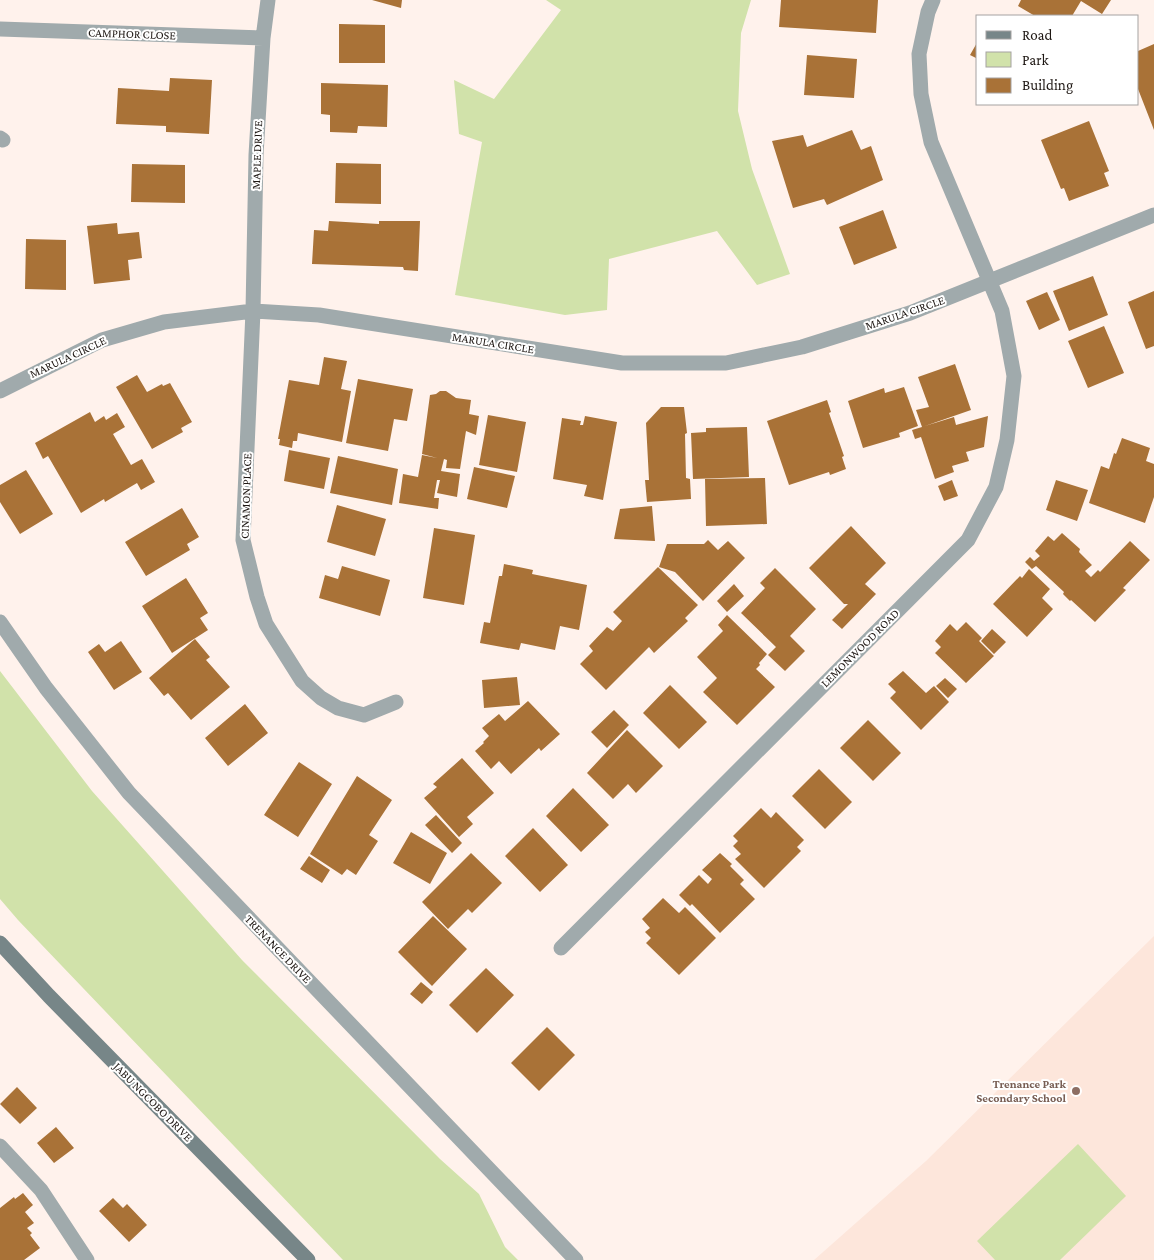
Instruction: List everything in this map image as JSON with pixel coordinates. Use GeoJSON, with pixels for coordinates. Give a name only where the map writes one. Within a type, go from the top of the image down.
{"type":"FeatureCollection","features":[{"type":"Feature","properties":{"kind":"main road","name":"JABU NGCOBO DRIVE"},"geometry":{"type":"LineString","coordinates":[[0,942],[49,996],[308,1260]]}},
{"type":"Feature","properties":{"kind":"street","name":"MAPLE DRIVE"},"geometry":{"type":"LineString","coordinates":[[254,311],[256,155],[263,38],[268,0]]}},
{"type":"Feature","properties":{"kind":"street"},"geometry":{"type":"LineString","coordinates":[[933,0],[928,12],[920,54],[921,94],[931,142],[990,281]]}},
{"type":"Feature","properties":{"kind":"street","name":"CAMPHOR CLOSE"},"geometry":{"type":"LineString","coordinates":[[0,29],[263,38]]}},
{"type":"Feature","properties":{"kind":"street","name":"MARULA CIRCLE"},"geometry":{"type":"LineString","coordinates":[[0,391],[102,340],[164,322],[254,311],[319,315],[622,363],[726,363],[802,347],[910,313],[1154,215]]}},
{"type":"Feature","properties":{"kind":"street","name":"LEMONWOOD ROAD"},"geometry":{"type":"LineString","coordinates":[[561,948],[968,540],[996,487],[1007,440],[1014,376],[1002,311],[990,281]]}},
{"type":"Feature","properties":{"kind":"street","name":"CINAMON PLACE"},"geometry":{"type":"LineString","coordinates":[[254,311],[243,540],[257,597],[266,624],[302,681],[321,698],[338,708],[364,715],[396,702]]}},
{"type":"Feature","properties":{"kind":"street","name":"TRENANCE DRIVE"},"geometry":{"type":"LineString","coordinates":[[0,622],[46,688],[129,793],[576,1260]]}},
{"type":"Feature","properties":{"kind":"street"},"geometry":{"type":"LineString","coordinates":[[0,1146],[41,1190],[87,1260]]}},
{"type":"Feature","properties":{"kind":"shaded area","name":"Trenance Park Secondary School"},"geometry":{"type":"Polygon","coordinates":[[[1154,936],[1154,1260],[814,1260],[926,1161],[1154,936]]]}},
{"type":"Feature","properties":{"kind":"green space"},"geometry":{"type":"Polygon","coordinates":[[[546,0],[751,0],[741,33],[738,111],[752,169],[790,274],[757,285],[717,231],[609,259],[607,310],[565,315],[455,295],[482,142],[459,134],[454,80],[494,99],[561,10],[546,0]]]}},
{"type":"Feature","properties":{"kind":"green space"},"geometry":{"type":"Polygon","coordinates":[[[0,671],[92,791],[242,960],[440,1159],[479,1194],[505,1247],[518,1260],[343,1260],[18,920],[0,899],[0,671]]]}},
{"type":"Feature","properties":{"kind":"green space"},"geometry":{"type":"Polygon","coordinates":[[[1078,1144],[1126,1196],[1060,1260],[995,1260],[977,1241],[1078,1144]]]}},
{"type":"Feature","properties":{"kind":"building"},"geometry":{"type":"Polygon","coordinates":[[[372,0],[402,0],[401,8],[372,0]]]}},
{"type":"Feature","properties":{"kind":"building"},"geometry":{"type":"Polygon","coordinates":[[[781,0],[878,0],[876,33],[779,27],[781,0]]]}},
{"type":"Feature","properties":{"kind":"building"},"geometry":{"type":"Polygon","coordinates":[[[1021,0],[1111,0],[1102,14],[1081,1],[1073,15],[1033,15],[1018,6],[1021,0]]]}},
{"type":"Feature","properties":{"kind":"building"},"geometry":{"type":"Polygon","coordinates":[[[339,24],[385,25],[385,63],[339,63],[339,24]]]}},
{"type":"Feature","properties":{"kind":"building"},"geometry":{"type":"Polygon","coordinates":[[[976,44],[976,58],[970,55],[976,44]]]}},
{"type":"Feature","properties":{"kind":"building"},"geometry":{"type":"Polygon","coordinates":[[[1154,44],[1154,130],[1139,92],[1139,51],[1154,44]]]}},
{"type":"Feature","properties":{"kind":"building"},"geometry":{"type":"Polygon","coordinates":[[[807,55],[857,59],[854,98],[804,95],[807,55]]]}},
{"type":"Feature","properties":{"kind":"building"},"geometry":{"type":"Polygon","coordinates":[[[170,78],[212,80],[209,134],[166,132],[166,126],[116,124],[118,88],[169,91],[170,78]]]}},
{"type":"Feature","properties":{"kind":"building"},"geometry":{"type":"Polygon","coordinates":[[[321,83],[388,85],[387,127],[358,126],[357,133],[330,132],[330,115],[321,114],[321,83]]]}},
{"type":"Feature","properties":{"kind":"building"},"geometry":{"type":"Polygon","coordinates":[[[1089,121],[1109,171],[1104,173],[1109,186],[1069,201],[1064,188],[1061,189],[1041,140],[1089,121]]]}},
{"type":"Feature","properties":{"kind":"building"},"geometry":{"type":"Polygon","coordinates":[[[852,130],[861,150],[871,146],[883,180],[827,205],[824,199],[793,208],[772,141],[803,135],[807,147],[852,130]]]}},
{"type":"Feature","properties":{"kind":"building"},"geometry":{"type":"Polygon","coordinates":[[[336,163],[381,164],[381,204],[335,203],[336,163]]]}},
{"type":"Feature","properties":{"kind":"building"},"geometry":{"type":"Polygon","coordinates":[[[132,164],[185,165],[185,203],[131,202],[132,164]]]}},
{"type":"Feature","properties":{"kind":"building"},"geometry":{"type":"Polygon","coordinates":[[[883,210],[897,248],[854,265],[839,227],[883,210]]]}},
{"type":"Feature","properties":{"kind":"building"},"geometry":{"type":"Polygon","coordinates":[[[329,221],[379,224],[379,221],[420,221],[418,271],[404,270],[403,267],[312,264],[314,230],[328,231],[329,221]]]}},
{"type":"Feature","properties":{"kind":"building"},"geometry":{"type":"Polygon","coordinates":[[[117,223],[118,234],[139,232],[142,258],[128,260],[130,280],[94,284],[87,226],[117,223]]]}},
{"type":"Feature","properties":{"kind":"building"},"geometry":{"type":"Polygon","coordinates":[[[26,239],[66,240],[66,290],[25,289],[26,239]]]}},
{"type":"Feature","properties":{"kind":"building"},"geometry":{"type":"Polygon","coordinates":[[[1093,276],[1108,315],[1069,331],[1053,291],[1093,276]]]}},
{"type":"Feature","properties":{"kind":"building"},"geometry":{"type":"Polygon","coordinates":[[[1154,291],[1154,346],[1146,349],[1128,302],[1154,291]]]}},
{"type":"Feature","properties":{"kind":"building"},"geometry":{"type":"Polygon","coordinates":[[[1047,292],[1060,320],[1039,330],[1026,301],[1047,292]]]}},
{"type":"Feature","properties":{"kind":"building"},"geometry":{"type":"Polygon","coordinates":[[[1104,326],[1124,373],[1088,388],[1068,341],[1104,326]]]}},
{"type":"Feature","properties":{"kind":"building"},"geometry":{"type":"Polygon","coordinates":[[[324,357],[347,361],[341,389],[351,391],[342,442],[298,433],[297,441],[293,441],[292,448],[279,445],[280,439],[278,439],[289,380],[319,385],[324,357]]]}},
{"type":"Feature","properties":{"kind":"building"},"geometry":{"type":"Polygon","coordinates":[[[955,364],[971,410],[925,426],[954,417],[956,425],[988,416],[984,447],[966,452],[969,461],[952,466],[954,472],[935,479],[921,437],[915,439],[912,430],[922,427],[916,410],[929,407],[918,377],[955,364]]]}},
{"type":"Feature","properties":{"kind":"building"},"geometry":{"type":"Polygon","coordinates":[[[137,375],[147,392],[162,384],[163,386],[170,383],[192,422],[181,428],[183,432],[152,449],[116,387],[137,375]]]}},
{"type":"Feature","properties":{"kind":"building"},"geometry":{"type":"Polygon","coordinates":[[[358,379],[413,389],[407,421],[394,419],[388,451],[346,443],[358,379]]]}},
{"type":"Feature","properties":{"kind":"building"},"geometry":{"type":"Polygon","coordinates":[[[904,387],[918,426],[899,433],[900,437],[863,448],[848,401],[884,388],[885,393],[904,387]]]}},
{"type":"Feature","properties":{"kind":"building"},"geometry":{"type":"Polygon","coordinates":[[[446,391],[456,398],[471,400],[469,414],[479,416],[476,435],[466,431],[460,469],[446,468],[447,460],[444,459],[441,471],[460,474],[457,497],[437,493],[440,480],[437,480],[434,498],[439,498],[438,509],[399,503],[403,474],[418,477],[422,455],[437,458],[422,454],[430,395],[446,391]]]}},
{"type":"Feature","properties":{"kind":"building"},"geometry":{"type":"Polygon","coordinates":[[[827,400],[831,412],[829,413],[844,456],[842,457],[846,469],[830,475],[829,472],[789,485],[767,421],[827,400]]]}},
{"type":"Feature","properties":{"kind":"building"},"geometry":{"type":"Polygon","coordinates":[[[661,407],[684,407],[687,433],[685,434],[686,478],[690,479],[691,499],[647,502],[645,480],[649,480],[646,423],[661,407]]]}},
{"type":"Feature","properties":{"kind":"building"},"geometry":{"type":"Polygon","coordinates":[[[90,412],[95,422],[104,416],[106,420],[117,413],[125,427],[113,434],[131,465],[142,459],[155,482],[141,490],[137,483],[105,502],[104,499],[81,513],[48,456],[43,459],[35,443],[90,412]]]}},
{"type":"Feature","properties":{"kind":"building"},"geometry":{"type":"Polygon","coordinates":[[[488,415],[526,422],[517,472],[479,465],[488,415]]]}},
{"type":"Feature","properties":{"kind":"building"},"geometry":{"type":"Polygon","coordinates":[[[585,416],[617,422],[603,500],[584,496],[587,485],[553,479],[562,418],[581,421],[580,425],[583,425],[585,416]]]}},
{"type":"Feature","properties":{"kind":"building"},"geometry":{"type":"Polygon","coordinates":[[[747,427],[749,477],[693,479],[691,433],[706,432],[706,428],[747,427]]]}},
{"type":"Feature","properties":{"kind":"building"},"geometry":{"type":"Polygon","coordinates":[[[1122,438],[1150,448],[1146,461],[1154,464],[1154,497],[1145,523],[1089,503],[1101,466],[1109,469],[1114,453],[1116,454],[1122,438]]]}},
{"type":"Feature","properties":{"kind":"building"},"geometry":{"type":"Polygon","coordinates":[[[289,450],[330,458],[324,489],[284,481],[289,450]]]}},
{"type":"Feature","properties":{"kind":"building"},"geometry":{"type":"Polygon","coordinates":[[[338,456],[398,469],[392,505],[330,493],[338,456]]]}},
{"type":"Feature","properties":{"kind":"building"},"geometry":{"type":"Polygon","coordinates":[[[474,467],[515,476],[507,508],[467,499],[474,467]]]}},
{"type":"Feature","properties":{"kind":"building"},"geometry":{"type":"Polygon","coordinates":[[[26,470],[53,514],[20,534],[0,502],[0,485],[26,470]]]}},
{"type":"Feature","properties":{"kind":"building"},"geometry":{"type":"Polygon","coordinates":[[[765,478],[767,524],[706,526],[705,479],[765,478]]]}},
{"type":"Feature","properties":{"kind":"building"},"geometry":{"type":"Polygon","coordinates":[[[952,480],[958,496],[944,501],[938,486],[952,480]]]}},
{"type":"Feature","properties":{"kind":"building"},"geometry":{"type":"Polygon","coordinates":[[[1056,480],[1088,490],[1077,521],[1046,510],[1056,480]]]}},
{"type":"Feature","properties":{"kind":"building"},"geometry":{"type":"Polygon","coordinates":[[[337,505],[386,519],[375,556],[327,542],[337,505]]]}},
{"type":"Feature","properties":{"kind":"building"},"geometry":{"type":"Polygon","coordinates":[[[652,506],[655,541],[614,539],[620,509],[652,506]]]}},
{"type":"Feature","properties":{"kind":"building"},"geometry":{"type":"Polygon","coordinates":[[[182,508],[199,537],[187,544],[190,550],[146,576],[125,542],[182,508]]]}},
{"type":"Feature","properties":{"kind":"building"},"geometry":{"type":"Polygon","coordinates":[[[851,526],[886,563],[865,584],[876,594],[842,629],[832,620],[848,604],[844,604],[809,568],[851,526]]]}},
{"type":"Feature","properties":{"kind":"building"},"geometry":{"type":"Polygon","coordinates":[[[434,528],[475,535],[464,605],[423,598],[434,528]]]}},
{"type":"Feature","properties":{"kind":"building"},"geometry":{"type":"Polygon","coordinates":[[[1062,533],[1080,549],[1079,552],[1092,565],[1085,571],[1091,577],[1098,570],[1100,572],[1130,541],[1150,560],[1123,588],[1126,590],[1095,622],[1070,601],[1063,594],[1064,592],[1036,566],[1032,569],[1025,562],[1030,557],[1034,561],[1040,556],[1035,551],[1048,536],[1054,541],[1062,533]]]}},
{"type":"Feature","properties":{"kind":"building"},"geometry":{"type":"Polygon","coordinates":[[[708,540],[718,550],[728,541],[745,558],[703,601],[675,572],[659,567],[667,544],[704,544],[708,540]]]}},
{"type":"Feature","properties":{"kind":"building"},"geometry":{"type":"Polygon","coordinates":[[[504,564],[533,570],[532,574],[587,585],[579,630],[560,626],[555,650],[521,643],[519,650],[480,643],[484,622],[490,623],[499,576],[502,576],[504,564]]]}},
{"type":"Feature","properties":{"kind":"building"},"geometry":{"type":"Polygon","coordinates":[[[342,566],[390,580],[380,616],[319,598],[325,575],[338,579],[342,566]]]}},
{"type":"Feature","properties":{"kind":"building"},"geometry":{"type":"Polygon","coordinates":[[[658,567],[698,605],[685,618],[688,621],[654,653],[649,647],[606,690],[580,664],[593,651],[589,646],[607,627],[613,631],[622,621],[613,612],[658,567]]]}},
{"type":"Feature","properties":{"kind":"building"},"geometry":{"type":"Polygon","coordinates":[[[775,568],[816,609],[790,636],[805,651],[785,671],[768,655],[776,647],[741,613],[765,588],[760,583],[775,568]]]}},
{"type":"Feature","properties":{"kind":"building"},"geometry":{"type":"Polygon","coordinates":[[[1029,569],[1050,589],[1042,598],[1053,609],[1027,637],[993,604],[1020,576],[1022,578],[1029,569]]]}},
{"type":"Feature","properties":{"kind":"building"},"geometry":{"type":"Polygon","coordinates":[[[186,578],[208,613],[200,618],[208,630],[172,653],[142,606],[186,578]]]}},
{"type":"Feature","properties":{"kind":"building"},"geometry":{"type":"Polygon","coordinates":[[[734,584],[744,596],[727,612],[717,601],[734,584]]]}},
{"type":"Feature","properties":{"kind":"building"},"geometry":{"type":"Polygon","coordinates":[[[727,615],[767,654],[756,669],[775,687],[737,725],[703,692],[717,678],[697,657],[723,631],[718,625],[727,615]]]}},
{"type":"Feature","properties":{"kind":"building"},"geometry":{"type":"Polygon","coordinates":[[[966,622],[982,638],[979,641],[994,656],[966,683],[935,653],[941,647],[935,641],[950,624],[957,631],[966,622]]]}},
{"type":"Feature","properties":{"kind":"building"},"geometry":{"type":"Polygon","coordinates":[[[992,629],[1006,642],[994,654],[981,641],[992,629]]]}},
{"type":"Feature","properties":{"kind":"building"},"geometry":{"type":"Polygon","coordinates":[[[195,639],[210,657],[206,660],[230,687],[191,720],[168,693],[164,696],[149,678],[195,639]]]}},
{"type":"Feature","properties":{"kind":"building"},"geometry":{"type":"Polygon","coordinates":[[[121,641],[142,672],[114,690],[88,652],[99,644],[105,652],[121,641]]]}},
{"type":"Feature","properties":{"kind":"building"},"geometry":{"type":"Polygon","coordinates":[[[903,671],[926,693],[934,686],[949,702],[921,730],[890,698],[896,692],[888,684],[903,671]]]}},
{"type":"Feature","properties":{"kind":"building"},"geometry":{"type":"Polygon","coordinates":[[[517,677],[520,705],[484,708],[482,680],[517,677]]]}},
{"type":"Feature","properties":{"kind":"building"},"geometry":{"type":"Polygon","coordinates":[[[945,678],[957,689],[948,698],[936,686],[945,678]]]}},
{"type":"Feature","properties":{"kind":"building"},"geometry":{"type":"Polygon","coordinates":[[[670,685],[707,722],[679,749],[643,713],[670,685]]]}},
{"type":"Feature","properties":{"kind":"building"},"geometry":{"type":"Polygon","coordinates":[[[528,701],[560,734],[541,751],[539,748],[511,774],[499,761],[491,769],[475,751],[489,736],[482,728],[499,714],[505,721],[528,701]]]}},
{"type":"Feature","properties":{"kind":"building"},"geometry":{"type":"Polygon","coordinates":[[[245,704],[268,733],[228,766],[205,738],[245,704]]]}},
{"type":"Feature","properties":{"kind":"building"},"geometry":{"type":"Polygon","coordinates":[[[614,710],[629,725],[607,748],[591,732],[614,710]]]}},
{"type":"Feature","properties":{"kind":"building"},"geometry":{"type":"Polygon","coordinates":[[[868,720],[901,753],[873,781],[840,748],[868,720]]]}},
{"type":"Feature","properties":{"kind":"building"},"geometry":{"type":"Polygon","coordinates":[[[627,730],[663,766],[636,793],[628,784],[613,799],[587,773],[627,730]]]}},
{"type":"Feature","properties":{"kind":"building"},"geometry":{"type":"Polygon","coordinates":[[[462,758],[494,793],[467,817],[473,824],[459,837],[424,798],[437,787],[433,784],[462,758]]]}},
{"type":"Feature","properties":{"kind":"building"},"geometry":{"type":"Polygon","coordinates":[[[299,762],[332,784],[298,837],[264,815],[299,762]]]}},
{"type":"Feature","properties":{"kind":"building"},"geometry":{"type":"Polygon","coordinates":[[[819,769],[852,802],[825,829],[792,796],[819,769]]]}},
{"type":"Feature","properties":{"kind":"building"},"geometry":{"type":"Polygon","coordinates":[[[357,776],[392,800],[369,835],[378,841],[356,875],[347,869],[342,875],[310,854],[357,776]]]}},
{"type":"Feature","properties":{"kind":"building"},"geometry":{"type":"Polygon","coordinates":[[[573,788],[609,825],[581,852],[546,816],[573,788]]]}},
{"type":"Feature","properties":{"kind":"building"},"geometry":{"type":"Polygon","coordinates":[[[761,808],[771,818],[776,812],[804,840],[797,847],[801,851],[764,888],[735,859],[741,854],[733,846],[738,841],[733,836],[761,808]]]}},
{"type":"Feature","properties":{"kind":"building"},"geometry":{"type":"Polygon","coordinates":[[[436,815],[462,843],[452,853],[425,825],[436,815]]]}},
{"type":"Feature","properties":{"kind":"building"},"geometry":{"type":"Polygon","coordinates":[[[533,828],[568,865],[540,892],[505,856],[533,828]]]}},
{"type":"Feature","properties":{"kind":"building"},"geometry":{"type":"Polygon","coordinates":[[[411,832],[447,853],[430,884],[393,863],[411,832]]]}},
{"type":"Feature","properties":{"kind":"building"},"geometry":{"type":"Polygon","coordinates":[[[471,853],[502,883],[472,913],[468,909],[448,929],[422,902],[471,853]]]}},
{"type":"Feature","properties":{"kind":"building"},"geometry":{"type":"Polygon","coordinates":[[[720,853],[732,864],[730,866],[744,880],[740,884],[755,899],[720,933],[692,904],[690,906],[679,895],[699,875],[708,884],[712,879],[702,870],[720,853]]]}},
{"type":"Feature","properties":{"kind":"building"},"geometry":{"type":"Polygon","coordinates":[[[309,856],[330,870],[322,883],[300,869],[309,856]]]}},
{"type":"Feature","properties":{"kind":"building"},"geometry":{"type":"Polygon","coordinates":[[[663,898],[679,913],[685,907],[716,938],[679,975],[646,943],[651,938],[645,932],[650,928],[642,919],[663,898]]]}},
{"type":"Feature","properties":{"kind":"building"},"geometry":{"type":"Polygon","coordinates":[[[433,916],[467,949],[432,986],[398,952],[433,916]]]}},
{"type":"Feature","properties":{"kind":"building"},"geometry":{"type":"Polygon","coordinates":[[[486,968],[514,995],[477,1033],[449,1005],[486,968]]]}},
{"type":"Feature","properties":{"kind":"building"},"geometry":{"type":"Polygon","coordinates":[[[421,982],[433,992],[422,1004],[410,994],[421,982]]]}},
{"type":"Feature","properties":{"kind":"building"},"geometry":{"type":"Polygon","coordinates":[[[547,1027],[575,1055],[539,1091],[511,1063],[547,1027]]]}},
{"type":"Feature","properties":{"kind":"building"},"geometry":{"type":"Polygon","coordinates":[[[17,1087],[37,1108],[20,1124],[0,1104],[17,1087]]]}},
{"type":"Feature","properties":{"kind":"building"},"geometry":{"type":"Polygon","coordinates":[[[56,1127],[74,1148],[54,1163],[37,1143],[56,1127]]]}},
{"type":"Feature","properties":{"kind":"building"},"geometry":{"type":"Polygon","coordinates":[[[23,1193],[33,1205],[25,1212],[34,1223],[27,1228],[40,1248],[24,1260],[0,1260],[0,1208],[14,1197],[15,1199],[23,1193]]]}},
{"type":"Feature","properties":{"kind":"building"},"geometry":{"type":"Polygon","coordinates":[[[113,1198],[123,1208],[127,1204],[147,1225],[129,1242],[99,1211],[113,1198]]]}},
{"type":"Feature","properties":{"kind":"place","name":"Trenance Park Secondary School"},"geometry":{"type":"Point","coordinates":[1076,1091]}}]}
